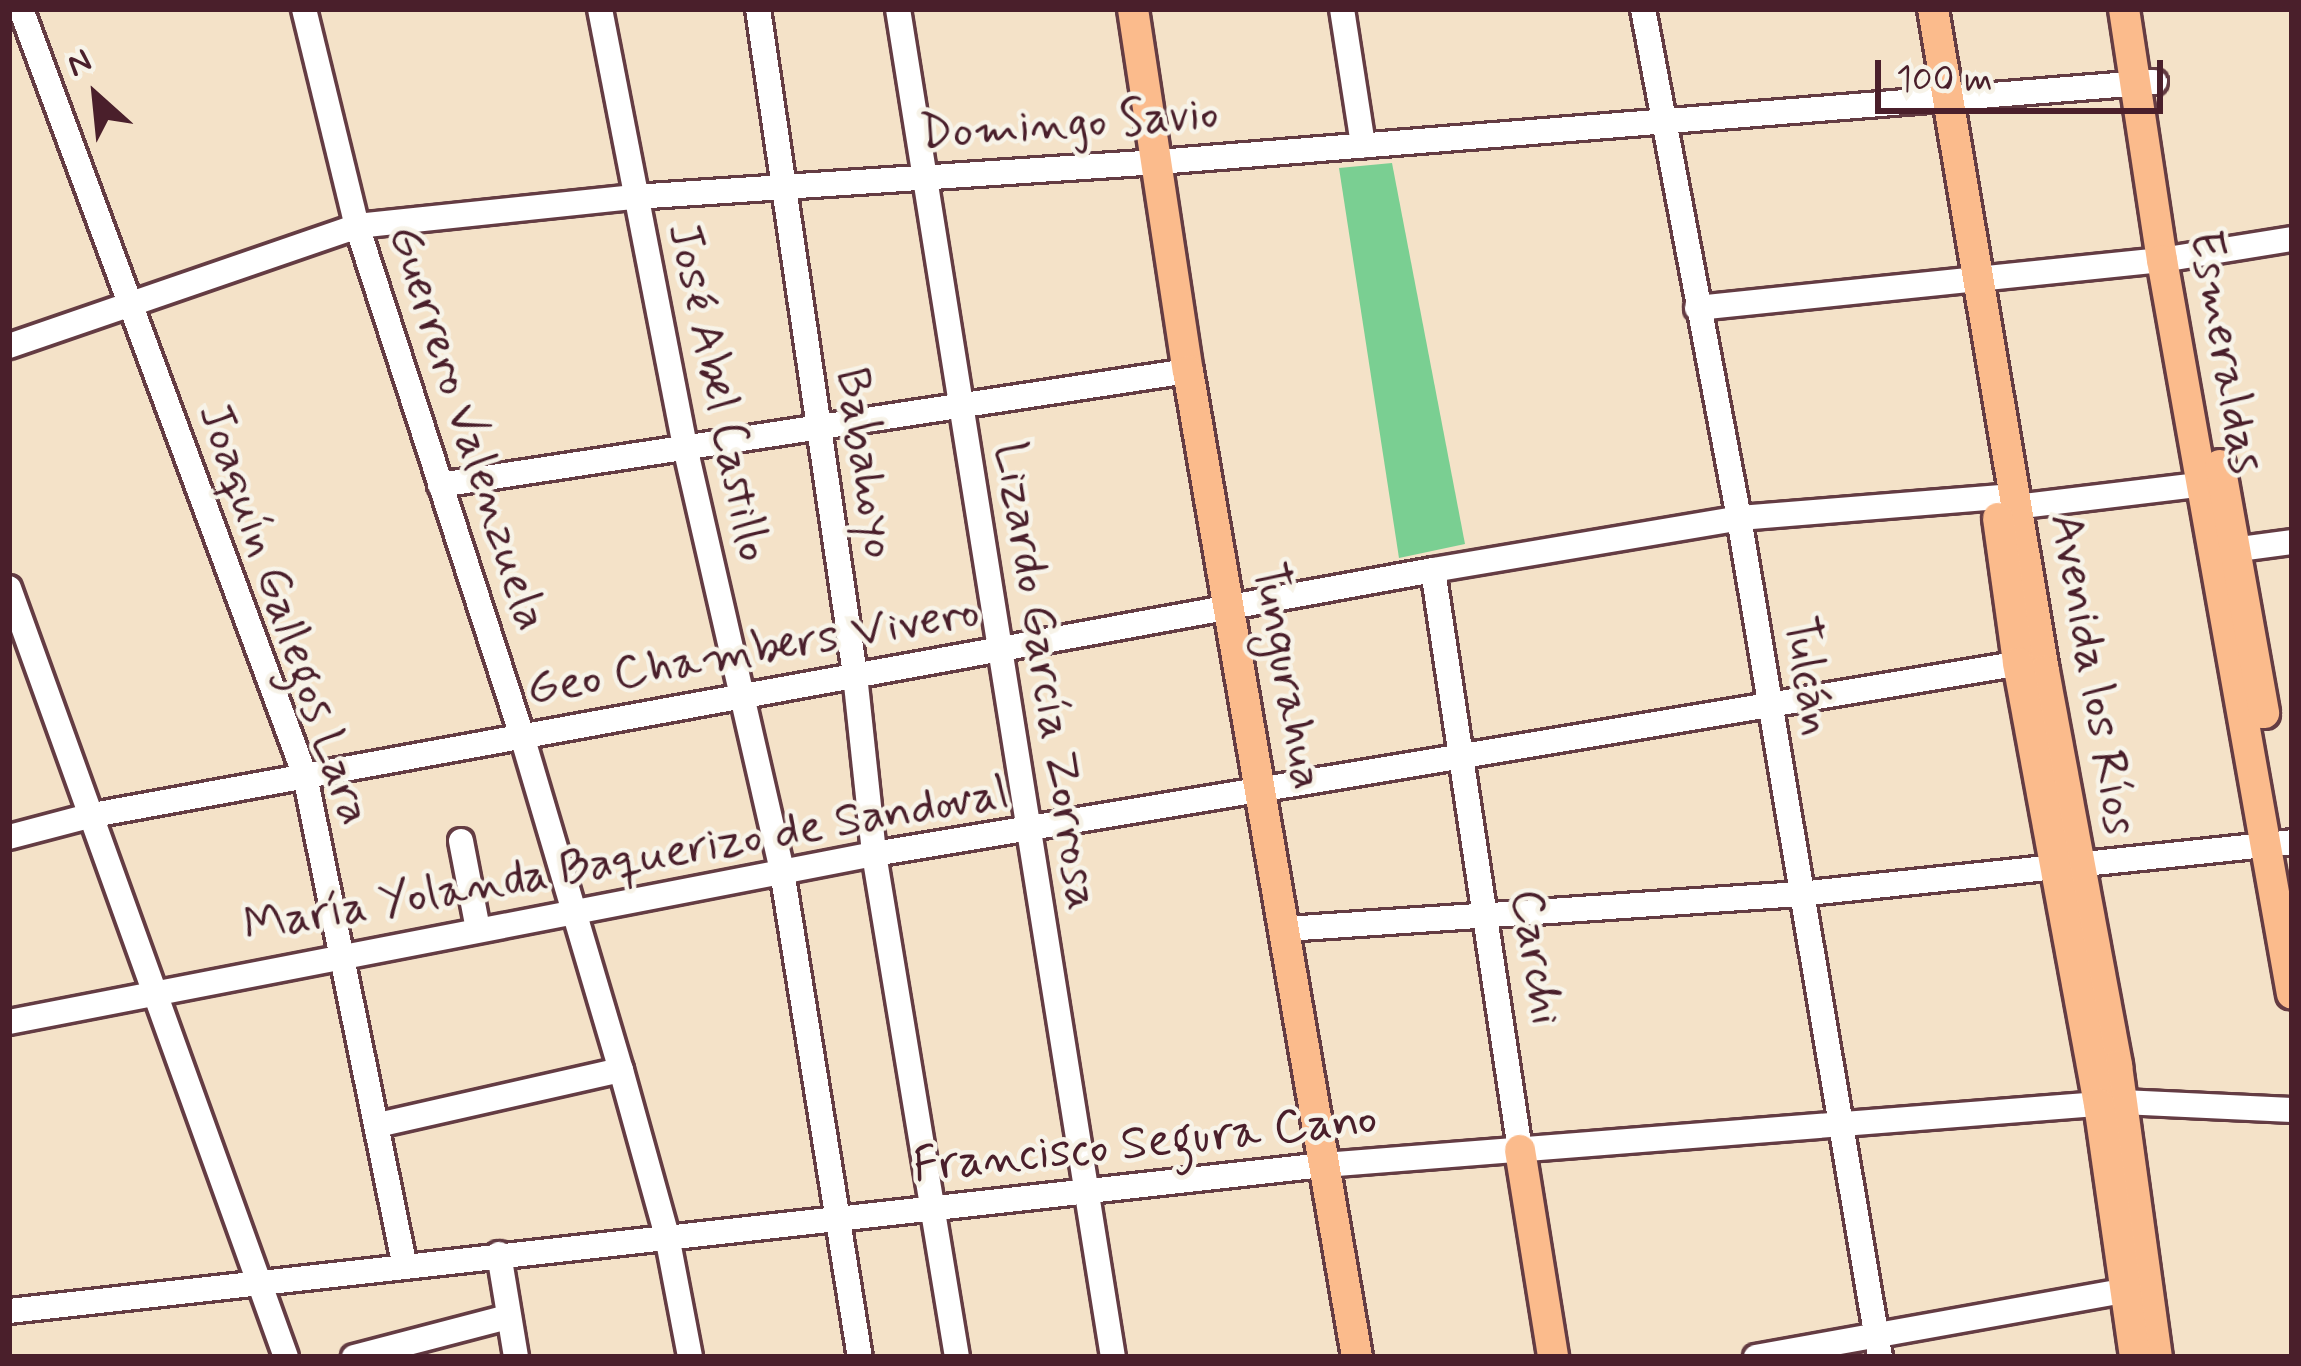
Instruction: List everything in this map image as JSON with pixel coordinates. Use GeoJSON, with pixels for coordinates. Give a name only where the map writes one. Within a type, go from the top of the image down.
{"type":"FeatureCollection","features":[{"type":"Feature","properties":{"kind":"main road","name":"Tungurahua"},"geometry":{"type":"LineString","coordinates":[[1133,9],[1188,370],[1357,1357]]}},
{"type":"Feature","properties":{"kind":"main road","name":"Avenida los Ríos"},"geometry":{"type":"LineString","coordinates":[[1914,9],[1941,101]]}},
{"type":"Feature","properties":{"kind":"main road","name":"Avenida los Ríos"},"geometry":{"type":"LineString","coordinates":[[1933,9],[1941,101],[2030,662],[2071,866],[2110,1103],[2136,1289],[2135,1357]]}},
{"type":"Feature","properties":{"kind":"main road","name":"Esmeraldas"},"geometry":{"type":"LineString","coordinates":[[2124,9],[2145,84],[2225,550],[2292,876]]}},
{"type":"Feature","properties":{"kind":"main road","name":"Esmeraldas"},"geometry":{"type":"LineString","coordinates":[[2144,9],[2145,84]]}},
{"type":"Feature","properties":{"kind":"main road","name":"Esmeraldas"},"geometry":{"type":"LineString","coordinates":[[2282,844],[2292,994]]}},
{"type":"Feature","properties":{"kind":"main road","name":"Carchi"},"geometry":{"type":"LineString","coordinates":[[1520,1150],[1553,1357]]}},
{"type":"Feature","properties":{"kind":"main road","name":"Avenida los Ríos"},"geometry":{"type":"LineString","coordinates":[[2136,1289],[2157,1357]]}},
{"type":"Feature","properties":{"kind":"street","name":"Joaquín Gallegos Lara"},"geometry":{"type":"LineString","coordinates":[[21,9],[305,776],[404,1264]]}},
{"type":"Feature","properties":{"kind":"street","name":"Guerrero Valenzuela"},"geometry":{"type":"LineString","coordinates":[[304,9],[357,226],[522,736],[621,1070],[668,1236],[690,1357]]}},
{"type":"Feature","properties":{"kind":"street","name":"José Abel Castillo"},"geometry":{"type":"LineString","coordinates":[[601,9],[685,447],[782,872],[860,1357]]}},
{"type":"Feature","properties":{"kind":"street","name":"Babahoyo"},"geometry":{"type":"LineString","coordinates":[[758,9],[855,675],[874,854],[957,1357]]}},
{"type":"Feature","properties":{"kind":"street","name":"Lizardo García Zorrosa"},"geometry":{"type":"LineString","coordinates":[[898,9],[1113,1357]]}},
{"type":"Feature","properties":{"kind":"street"},"geometry":{"type":"LineString","coordinates":[[1342,9],[1364,145]]}},
{"type":"Feature","properties":{"kind":"street","name":"Tulcán"},"geometry":{"type":"LineString","coordinates":[[1643,9],[1739,518],[1878,1346]]}},
{"type":"Feature","properties":{"kind":"street","name":"Domingo Savio"},"geometry":{"type":"LineString","coordinates":[[9,346],[357,226],[634,197],[1157,162],[2145,84]]}},
{"type":"Feature","properties":{"kind":"street"},"geometry":{"type":"LineString","coordinates":[[1697,308],[2172,258],[2292,239]]}},
{"type":"Feature","properties":{"kind":"street"},"geometry":{"type":"LineString","coordinates":[[440,485],[1188,370]]}},
{"type":"Feature","properties":{"kind":"street","name":"Geo Chambers Vivero"},"geometry":{"type":"LineString","coordinates":[[9,837],[93,815],[1739,518],[2006,502],[2213,483]]}},
{"type":"Feature","properties":{"kind":"street"},"geometry":{"type":"LineString","coordinates":[[2225,550],[2292,542]]}},
{"type":"Feature","properties":{"kind":"street","name":"Carchi"},"geometry":{"type":"LineString","coordinates":[[1433,570],[1520,1150]]}},
{"type":"Feature","properties":{"kind":"street"},"geometry":{"type":"LineString","coordinates":[[9,588],[286,1357]]}},
{"type":"Feature","properties":{"kind":"street","name":"María Yolanda Baquerizo de Sandoval"},"geometry":{"type":"LineString","coordinates":[[9,1022],[153,990],[874,854],[2030,662]]}},
{"type":"Feature","properties":{"kind":"street"},"geometry":{"type":"LineString","coordinates":[[461,842],[478,929]]}},
{"type":"Feature","properties":{"kind":"street"},"geometry":{"type":"LineString","coordinates":[[1286,929],[1799,894],[2282,844]]}},
{"type":"Feature","properties":{"kind":"street"},"geometry":{"type":"LineString","coordinates":[[378,1125],[621,1070]]}},
{"type":"Feature","properties":{"kind":"street","name":"Francisco Segura Cano"},"geometry":{"type":"LineString","coordinates":[[9,1311],[1324,1165],[1841,1120],[2110,1103],[2292,1110]]}},
{"type":"Feature","properties":{"kind":"street"},"geometry":{"type":"LineString","coordinates":[[499,1254],[516,1357]]}},
{"type":"Feature","properties":{"kind":"street"},"geometry":{"type":"LineString","coordinates":[[1756,1357],[1878,1346],[2136,1289]]}},
{"type":"Feature","properties":{"kind":"street"},"geometry":{"type":"LineString","coordinates":[[354,1357],[508,1317]]}},
{"type":"Feature","properties":{"kind":"green space"},"geometry":{"type":"Polygon","coordinates":[[[1392,163],[1465,544],[1399,558],[1339,168],[1392,163]]]}}]}
